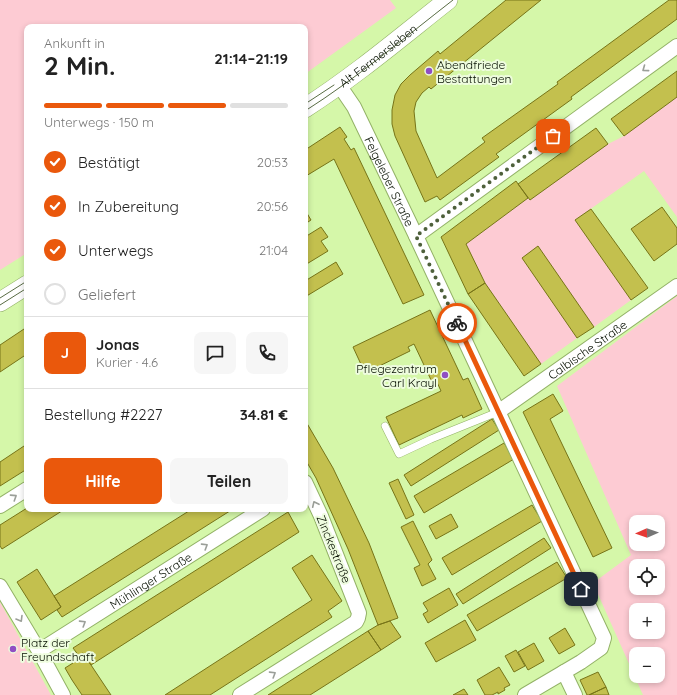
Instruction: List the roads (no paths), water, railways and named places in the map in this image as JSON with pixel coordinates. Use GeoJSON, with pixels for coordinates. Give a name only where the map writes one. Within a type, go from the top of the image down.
{"type":"FeatureCollection","features":[{"type":"Feature","properties":{"kind":"main road","name":"Alt Fermersleben"},"geometry":{"type":"LineString","coordinates":[[308,106],[339,85],[448,0]]}},
{"type":"Feature","properties":{"kind":"main road"},"geometry":{"type":"LineString","coordinates":[[0,302],[24,286]]}},
{"type":"Feature","properties":{"kind":"street"},"geometry":{"type":"LineString","coordinates":[[416,236],[677,46]]}},
{"type":"Feature","properties":{"kind":"street","name":"Felgeleber Straße"},"geometry":{"type":"LineString","coordinates":[[339,85],[354,107],[416,236],[604,638],[602,648],[526,695]]}},
{"type":"Feature","properties":{"kind":"street","name":"Calbische Straße"},"geometry":{"type":"LineString","coordinates":[[498,412],[677,286]]}},
{"type":"Feature","properties":{"kind":"street","name":"Zinckestraße"},"geometry":{"type":"LineString","coordinates":[[240,695],[356,622],[358,618],[359,613],[321,516],[308,488]]}},
{"type":"Feature","properties":{"kind":"street"},"geometry":{"type":"LineString","coordinates":[[0,506],[24,491]]}},
{"type":"Feature","properties":{"kind":"street","name":"Mühlinger Straße"},"geometry":{"type":"LineString","coordinates":[[39,652],[258,512]]}},
{"type":"Feature","properties":{"kind":"street"},"geometry":{"type":"LineString","coordinates":[[0,586],[63,695]]}},
{"type":"Feature","properties":{"kind":"street"},"geometry":{"type":"LineString","coordinates":[[564,672],[575,695]]}},
{"type":"Feature","properties":{"kind":"lane"},"geometry":{"type":"LineString","coordinates":[[386,426],[399,454],[431,439],[498,412]]}},
{"type":"Feature","properties":{"kind":"tram line"},"geometry":{"type":"LineString","coordinates":[[308,109],[362,71],[453,0]]}},
{"type":"Feature","properties":{"kind":"tram line"},"geometry":{"type":"LineString","coordinates":[[308,102],[334,85]]}},
{"type":"Feature","properties":{"kind":"tram line"},"geometry":{"type":"LineString","coordinates":[[0,298],[24,283]]}},
{"type":"Feature","properties":{"kind":"tram line"},"geometry":{"type":"LineString","coordinates":[[0,305],[24,290]]}},
{"type":"Feature","properties":{"kind":"place","name":"Abendfriede Bestattungen"},"geometry":{"type":"Point","coordinates":[429,71]}},
{"type":"Feature","properties":{"kind":"place","name":"Pflegezentrum Carl Krayl"},"geometry":{"type":"Point","coordinates":[445,375]}},
{"type":"Feature","properties":{"kind":"place","name":"Platz der Freundschaft"},"geometry":{"type":"Point","coordinates":[13,649]}}]}
